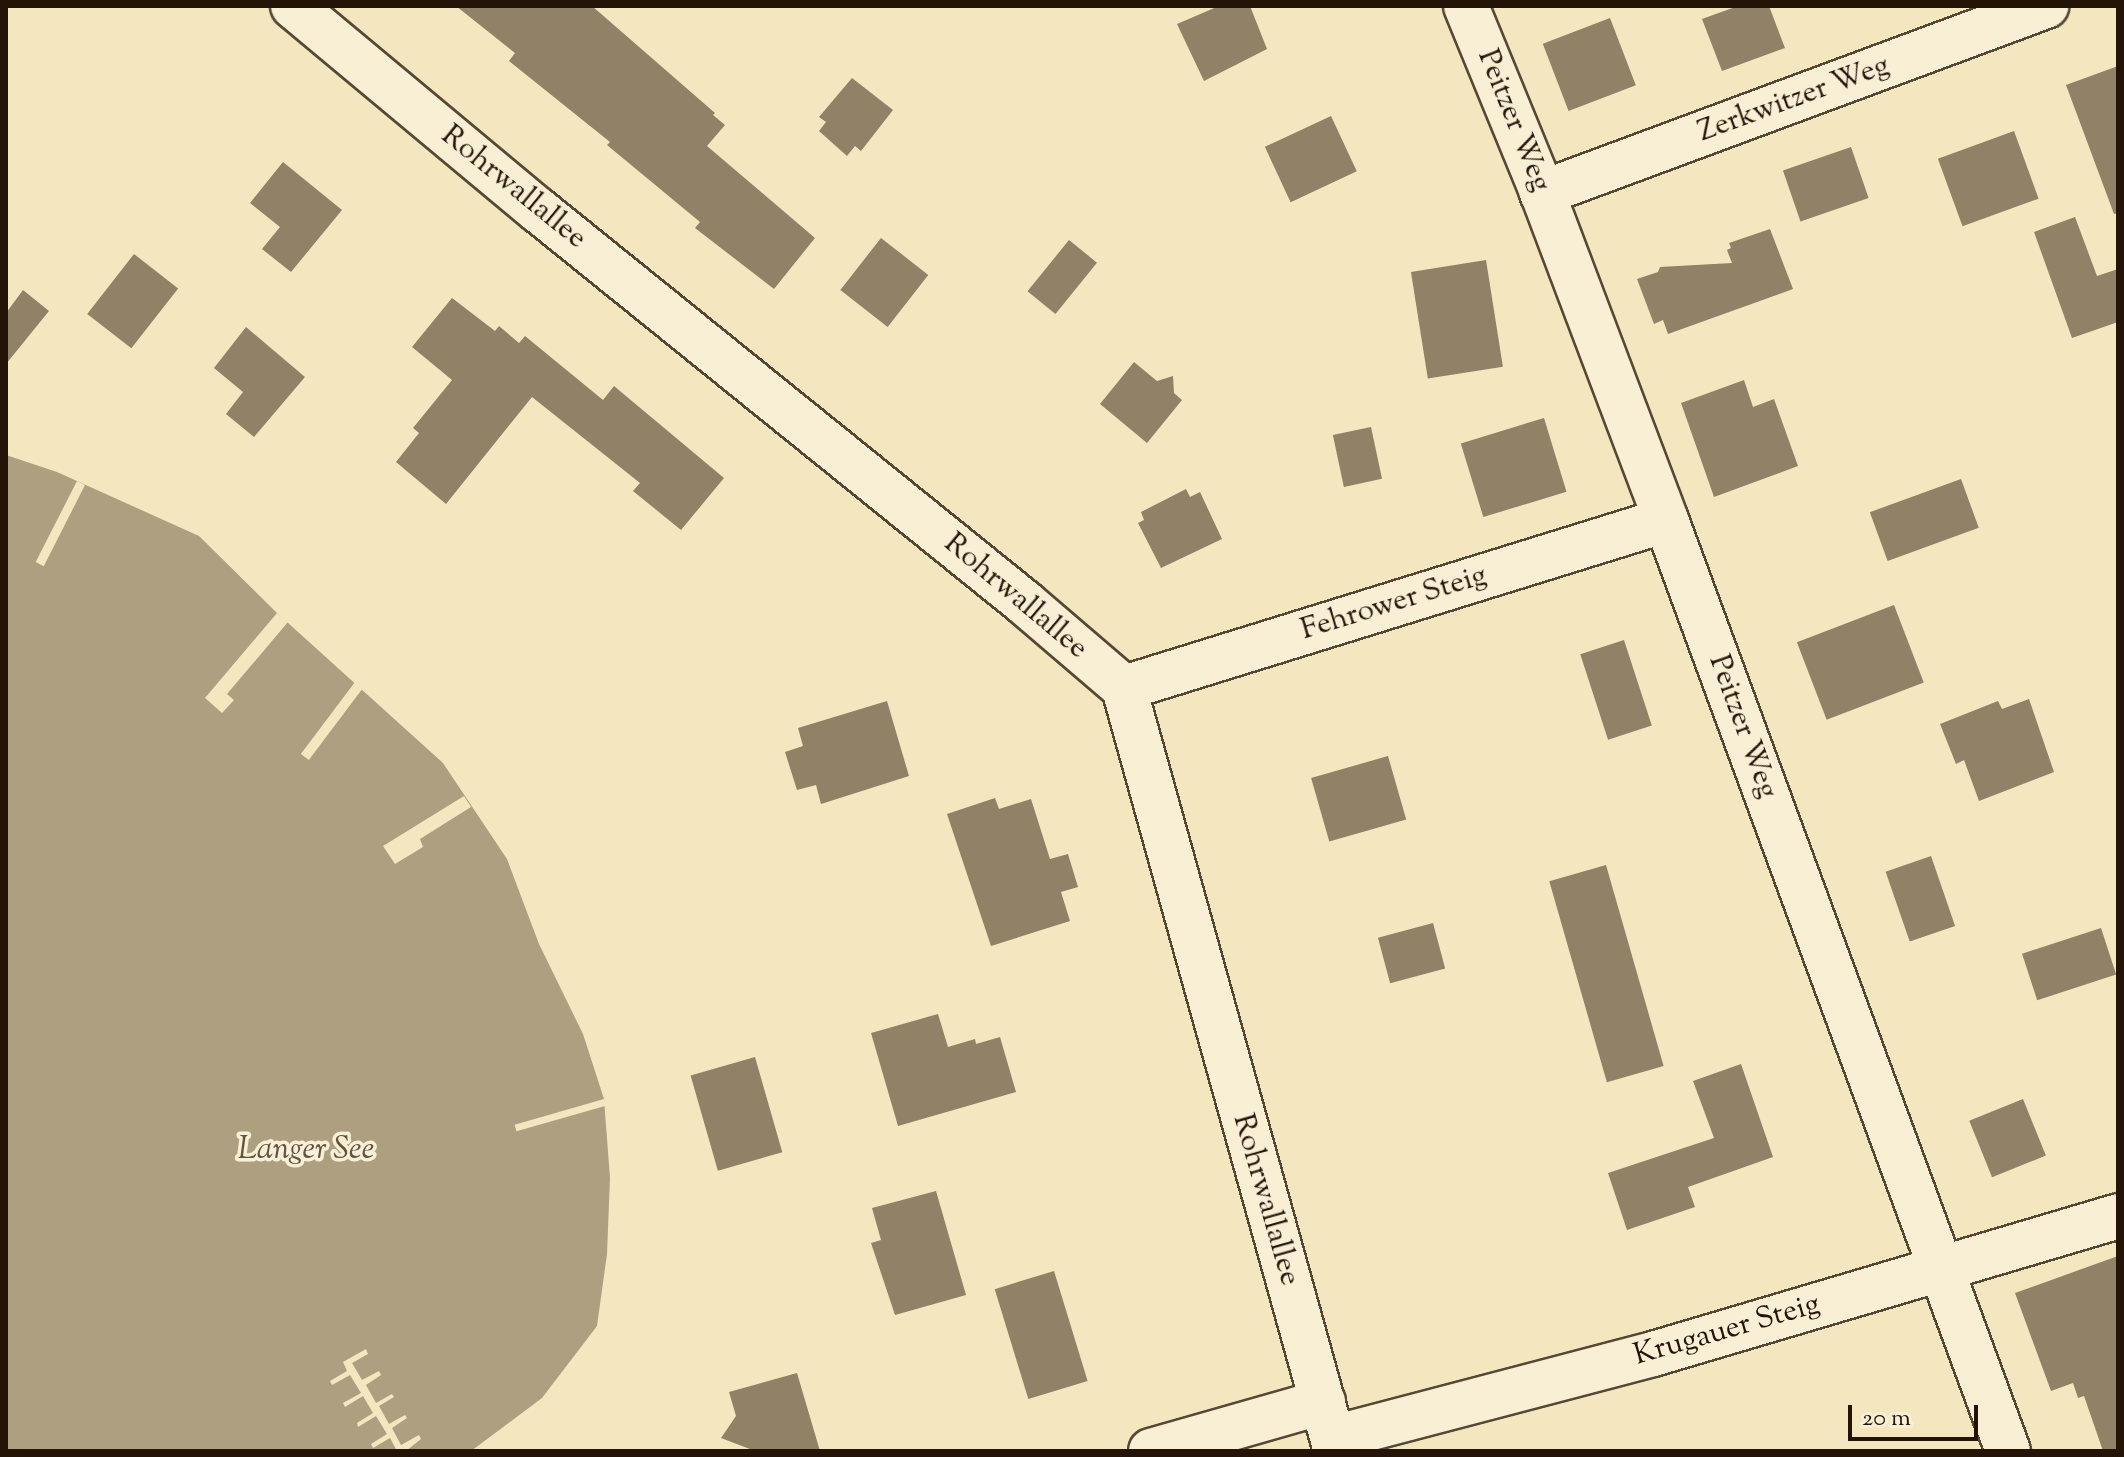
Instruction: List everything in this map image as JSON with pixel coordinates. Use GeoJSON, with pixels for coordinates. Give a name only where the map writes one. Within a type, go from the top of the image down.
{"type":"FeatureCollection","features":[{"type":"Feature","properties":{"kind":"street","name":"Rohrwallallee"},"geometry":{"type":"LineString","coordinates":[[293,6],[607,266],[1025,603],[1124,688],[1331,1430]]}},
{"type":"Feature","properties":{"kind":"street","name":"Peitzer Weg"},"geometry":{"type":"LineString","coordinates":[[1466,6],[1542,193],[1666,520],[2008,1451]]}},
{"type":"Feature","properties":{"kind":"street","name":"Zerkwitzer Weg"},"geometry":{"type":"LineString","coordinates":[[1542,193],[2046,6]]}},
{"type":"Feature","properties":{"kind":"street","name":"Fehrower Steig"},"geometry":{"type":"LineString","coordinates":[[1124,688],[1666,520]]}},
{"type":"Feature","properties":{"kind":"street","name":"Krugauer Steig"},"geometry":{"type":"LineString","coordinates":[[1151,1451],[1331,1430],[1653,1354],[2118,1216]]}},
{"type":"Feature","properties":{"kind":"water","name":"Langer See"},"geometry":{"type":"Polygon","coordinates":[[[6,455],[57,472],[199,536],[277,613],[443,763],[507,859],[539,944],[583,1034],[604,1099],[610,1178],[607,1254],[597,1326],[542,1398],[471,1451],[6,1451],[6,455]]]}},
{"type":"Feature","properties":{"kind":"pier"},"geometry":{"type":"Polygon","coordinates":[[[77,481],[85,485],[44,566],[36,562],[77,481]]]}},
{"type":"Feature","properties":{"kind":"pier"},"geometry":{"type":"Polygon","coordinates":[[[277,613],[288,622],[227,694],[234,700],[222,713],[205,698],[277,613]]]}},
{"type":"Feature","properties":{"kind":"pier"},"geometry":{"type":"Polygon","coordinates":[[[355,682],[363,688],[309,760],[301,754],[355,682]]]}},
{"type":"Feature","properties":{"kind":"pier"},"geometry":{"type":"Polygon","coordinates":[[[464,796],[471,807],[420,839],[423,847],[395,864],[383,846],[464,796]]]}},
{"type":"Feature","properties":{"kind":"pier"},"geometry":{"type":"Polygon","coordinates":[[[604,1099],[606,1106],[517,1131],[515,1125],[604,1099]]]}},
{"type":"Feature","properties":{"kind":"pier"},"geometry":{"type":"Polygon","coordinates":[[[366,1349],[368,1354],[352,1363],[362,1380],[379,1371],[381,1375],[366,1385],[376,1403],[392,1394],[394,1397],[379,1406],[389,1424],[405,1415],[407,1418],[392,1428],[401,1445],[419,1435],[421,1439],[406,1451],[397,1451],[390,1438],[373,1448],[371,1444],[387,1434],[376,1416],[358,1427],[357,1423],[373,1413],[363,1396],[345,1407],[343,1403],[361,1393],[350,1375],[332,1385],[330,1381],[347,1371],[343,1362],[366,1349]]]}},
{"type":"Feature","properties":{"kind":"building"},"geometry":{"type":"Polygon","coordinates":[[[456,6],[592,6],[715,113],[713,115],[725,125],[707,146],[815,238],[774,289],[695,228],[700,222],[607,145],[610,142],[509,61],[515,53],[456,6]]]}},
{"type":"Feature","properties":{"kind":"building"},"geometry":{"type":"Polygon","coordinates":[[[1219,6],[1250,6],[1267,49],[1204,81],[1177,24],[1219,6]]]}},
{"type":"Feature","properties":{"kind":"building"},"geometry":{"type":"Polygon","coordinates":[[[1738,6],[1769,6],[1785,48],[1722,71],[1702,19],[1738,6]]]}},
{"type":"Feature","properties":{"kind":"building"},"geometry":{"type":"Polygon","coordinates":[[[1610,18],[1636,85],[1569,111],[1543,44],[1610,18]]]}},
{"type":"Feature","properties":{"kind":"building"},"geometry":{"type":"Polygon","coordinates":[[[2118,66],[2118,213],[2114,214],[2066,85],[2118,66]]]}},
{"type":"Feature","properties":{"kind":"building"},"geometry":{"type":"Polygon","coordinates":[[[852,78],[893,110],[861,151],[855,146],[847,156],[819,131],[826,122],[819,117],[852,78]]]}},
{"type":"Feature","properties":{"kind":"building"},"geometry":{"type":"Polygon","coordinates":[[[1331,116],[1357,171],[1291,202],[1265,147],[1331,116]]]}},
{"type":"Feature","properties":{"kind":"building"},"geometry":{"type":"Polygon","coordinates":[[[2014,131],[2039,199],[1963,226],[1938,159],[2014,131]]]}},
{"type":"Feature","properties":{"kind":"building"},"geometry":{"type":"Polygon","coordinates":[[[1851,147],[1869,198],[1801,221],[1783,170],[1851,147]]]}},
{"type":"Feature","properties":{"kind":"building"},"geometry":{"type":"Polygon","coordinates":[[[283,162],[342,210],[291,272],[262,249],[280,227],[250,203],[283,162]]]}},
{"type":"Feature","properties":{"kind":"building"},"geometry":{"type":"Polygon","coordinates":[[[2075,217],[2097,276],[2118,269],[2118,322],[2072,338],[2034,232],[2075,217]]]}},
{"type":"Feature","properties":{"kind":"building"},"geometry":{"type":"Polygon","coordinates":[[[1770,229],[1793,289],[1668,334],[1663,320],[1654,324],[1637,279],[1658,272],[1660,267],[1732,263],[1727,250],[1731,248],[1729,243],[1770,229]]]}},
{"type":"Feature","properties":{"kind":"building"},"geometry":{"type":"Polygon","coordinates":[[[881,238],[928,275],[888,327],[840,290],[881,238]]]}},
{"type":"Feature","properties":{"kind":"building"},"geometry":{"type":"Polygon","coordinates":[[[1069,240],[1097,263],[1055,314],[1027,291],[1069,240]]]}},
{"type":"Feature","properties":{"kind":"building"},"geometry":{"type":"Polygon","coordinates":[[[134,254],[178,288],[131,348],[87,314],[134,254]]]}},
{"type":"Feature","properties":{"kind":"building"},"geometry":{"type":"Polygon","coordinates":[[[1486,260],[1503,367],[1428,379],[1411,272],[1486,260]]]}},
{"type":"Feature","properties":{"kind":"building"},"geometry":{"type":"Polygon","coordinates":[[[23,290],[49,311],[6,364],[6,313],[23,290]]]}},
{"type":"Feature","properties":{"kind":"building"},"geometry":{"type":"Polygon","coordinates":[[[452,298],[495,331],[499,326],[519,343],[525,336],[603,400],[614,386],[724,478],[681,530],[633,491],[640,483],[532,397],[446,504],[396,462],[419,433],[413,428],[452,380],[412,347],[452,298]]]}},
{"type":"Feature","properties":{"kind":"building"},"geometry":{"type":"Polygon","coordinates":[[[246,327],[305,377],[254,437],[226,414],[243,392],[214,368],[246,327]]]}},
{"type":"Feature","properties":{"kind":"building"},"geometry":{"type":"Polygon","coordinates":[[[1134,362],[1157,381],[1173,376],[1174,393],[1182,400],[1147,443],[1100,404],[1134,362]]]}},
{"type":"Feature","properties":{"kind":"building"},"geometry":{"type":"Polygon","coordinates":[[[1744,380],[1753,407],[1774,399],[1798,466],[1714,497],[1681,403],[1744,380]]]}},
{"type":"Feature","properties":{"kind":"building"},"geometry":{"type":"Polygon","coordinates":[[[1544,418],[1567,492],[1483,517],[1461,443],[1544,418]]]}},
{"type":"Feature","properties":{"kind":"building"},"geometry":{"type":"Polygon","coordinates":[[[1371,427],[1382,479],[1344,487],[1333,435],[1371,427]]]}},
{"type":"Feature","properties":{"kind":"building"},"geometry":{"type":"Polygon","coordinates":[[[1961,479],[1979,528],[1888,561],[1870,512],[1961,479]]]}},
{"type":"Feature","properties":{"kind":"building"},"geometry":{"type":"Polygon","coordinates":[[[1186,489],[1190,497],[1200,492],[1222,539],[1161,568],[1138,523],[1144,520],[1141,512],[1186,489]]]}},
{"type":"Feature","properties":{"kind":"building"},"geometry":{"type":"Polygon","coordinates":[[[1894,605],[1924,682],[1827,720],[1797,642],[1894,605]]]}},
{"type":"Feature","properties":{"kind":"building"},"geometry":{"type":"Polygon","coordinates":[[[1624,640],[1652,726],[1608,740],[1580,654],[1624,640]]]}},
{"type":"Feature","properties":{"kind":"building"},"geometry":{"type":"Polygon","coordinates":[[[2029,699],[2054,772],[1979,801],[1964,760],[1956,764],[1940,724],[1998,701],[2002,709],[2029,699]]]}},
{"type":"Feature","properties":{"kind":"building"},"geometry":{"type":"Polygon","coordinates":[[[887,701],[909,776],[821,804],[816,785],[797,790],[785,752],[803,746],[798,728],[887,701]]]}},
{"type":"Feature","properties":{"kind":"building"},"geometry":{"type":"Polygon","coordinates":[[[1388,756],[1406,819],[1329,841],[1311,778],[1388,756]]]}},
{"type":"Feature","properties":{"kind":"building"},"geometry":{"type":"Polygon","coordinates":[[[995,798],[999,809],[1031,799],[1050,859],[1068,854],[1078,887],[1061,892],[1070,921],[991,946],[947,814],[995,798]]]}},
{"type":"Feature","properties":{"kind":"building"},"geometry":{"type":"Polygon","coordinates":[[[1931,856],[1955,926],[1910,942],[1886,872],[1931,856]]]}},
{"type":"Feature","properties":{"kind":"building"},"geometry":{"type":"Polygon","coordinates":[[[1606,865],[1664,1066],[1607,1082],[1549,881],[1606,865]]]}},
{"type":"Feature","properties":{"kind":"building"},"geometry":{"type":"Polygon","coordinates":[[[1433,923],[1445,968],[1390,983],[1378,938],[1433,923]]]}},
{"type":"Feature","properties":{"kind":"building"},"geometry":{"type":"Polygon","coordinates":[[[2101,928],[2116,975],[2037,1000],[2022,954],[2101,928]]]}},
{"type":"Feature","properties":{"kind":"building"},"geometry":{"type":"Polygon","coordinates":[[[938,1014],[948,1047],[975,1039],[976,1044],[1000,1037],[1016,1092],[898,1126],[871,1033],[938,1014]]]}},
{"type":"Feature","properties":{"kind":"building"},"geometry":{"type":"Polygon","coordinates":[[[755,1057],[782,1152],[718,1171],[691,1075],[755,1057]]]}},
{"type":"Feature","properties":{"kind":"building"},"geometry":{"type":"Polygon","coordinates":[[[1741,1064],[1773,1157],[1688,1187],[1695,1207],[1627,1230],[1608,1173],[1714,1138],[1693,1081],[1741,1064]]]}},
{"type":"Feature","properties":{"kind":"building"},"geometry":{"type":"Polygon","coordinates":[[[2023,1099],[2046,1156],[1992,1177],[1969,1121],[2023,1099]]]}},
{"type":"Feature","properties":{"kind":"building"},"geometry":{"type":"Polygon","coordinates":[[[936,1191],[966,1295],[895,1315],[871,1243],[881,1240],[872,1208],[936,1191]]]}},
{"type":"Feature","properties":{"kind":"building"},"geometry":{"type":"Polygon","coordinates":[[[2118,1256],[2118,1451],[2103,1451],[2084,1396],[2078,1398],[2073,1383],[2051,1391],[2015,1293],[2118,1256]]]}},
{"type":"Feature","properties":{"kind":"building"},"geometry":{"type":"Polygon","coordinates":[[[1054,1271],[1088,1381],[1028,1399],[995,1289],[1054,1271]]]}},
{"type":"Feature","properties":{"kind":"building"},"geometry":{"type":"Polygon","coordinates":[[[797,1373],[820,1451],[755,1451],[721,1438],[736,1416],[729,1392],[797,1373]]]}}]}
